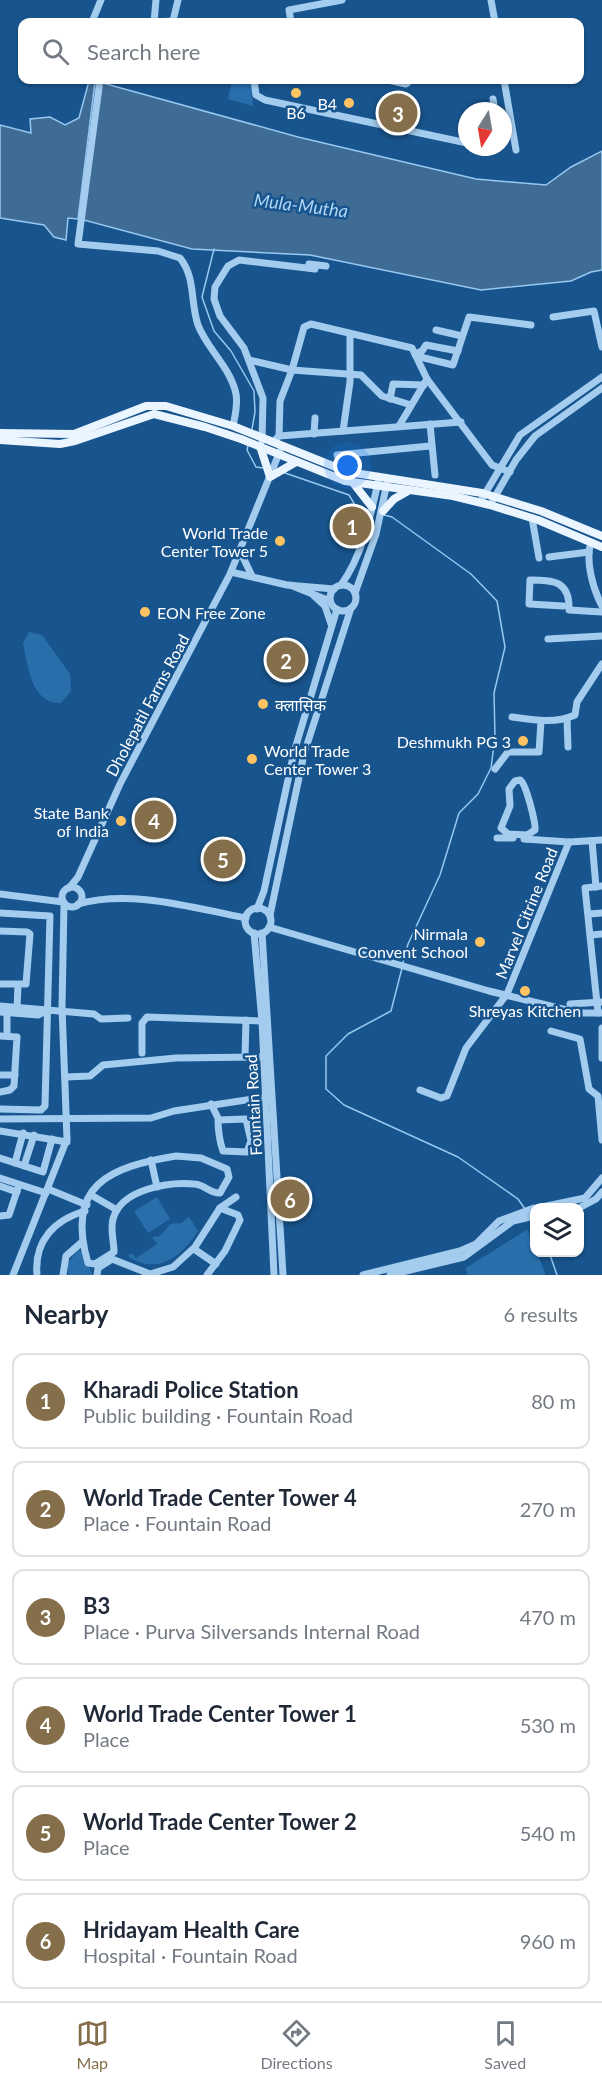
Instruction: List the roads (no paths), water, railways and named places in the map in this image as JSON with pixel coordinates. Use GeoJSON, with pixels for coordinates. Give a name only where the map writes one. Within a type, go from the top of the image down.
{"type":"FeatureCollection","features":[{"type":"Feature","properties":{"kind":"main road"},"geometry":{"type":"LineString","coordinates":[[0,433],[74,434],[146,406],[176,408],[232,426],[252,438],[270,477],[296,462]]}},
{"type":"Feature","properties":{"kind":"main road"},"geometry":{"type":"LineString","coordinates":[[0,440],[60,444],[154,414],[278,445],[348,472],[408,491],[482,498]]}},
{"type":"Feature","properties":{"kind":"main road"},"geometry":{"type":"LineString","coordinates":[[278,445],[296,462],[352,482],[454,487],[482,498],[541,511],[602,536]]}},
{"type":"Feature","properties":{"kind":"main road"},"geometry":{"type":"LineString","coordinates":[[352,482],[371,511]]}},
{"type":"Feature","properties":{"kind":"main road"},"geometry":{"type":"LineString","coordinates":[[382,514],[394,499],[408,491]]}},
{"type":"Feature","properties":{"kind":"main road"},"geometry":{"type":"LineString","coordinates":[[493,501],[602,547]]}},
{"type":"Feature","properties":{"kind":"street"},"geometry":{"type":"LineString","coordinates":[[94,18],[101,0]]}},
{"type":"Feature","properties":{"kind":"street"},"geometry":{"type":"LineString","coordinates":[[154,18],[156,0]]}},
{"type":"Feature","properties":{"kind":"street"},"geometry":{"type":"LineString","coordinates":[[173,18],[178,0]]}},
{"type":"Feature","properties":{"kind":"street"},"geometry":{"type":"LineString","coordinates":[[290,18],[289,10],[342,0]]}},
{"type":"Feature","properties":{"kind":"street"},"geometry":{"type":"LineString","coordinates":[[491,0],[494,18]]}},
{"type":"Feature","properties":{"kind":"street"},"geometry":{"type":"LineString","coordinates":[[99,84],[77,241],[81,246],[158,251],[180,258],[190,274],[193,306],[199,327],[224,367],[236,394],[237,404],[232,426]]}},
{"type":"Feature","properties":{"kind":"street"},"geometry":{"type":"LineString","coordinates":[[255,84],[256,94],[265,100],[458,141]]}},
{"type":"Feature","properties":{"kind":"street"},"geometry":{"type":"LineString","coordinates":[[505,84],[516,150]]}},
{"type":"Feature","properties":{"kind":"street"},"geometry":{"type":"LineString","coordinates":[[252,438],[263,398],[244,348],[225,326],[213,293],[219,280],[233,262],[254,260],[326,266]]}},
{"type":"Feature","properties":{"kind":"street"},"geometry":{"type":"LineString","coordinates":[[268,262],[278,267],[315,269]]}},
{"type":"Feature","properties":{"kind":"street"},"geometry":{"type":"LineString","coordinates":[[554,317],[594,311],[602,347]]}},
{"type":"Feature","properties":{"kind":"street"},"geometry":{"type":"LineString","coordinates":[[416,355],[453,365],[469,317],[531,325]]}},
{"type":"Feature","properties":{"kind":"street"},"geometry":{"type":"LineString","coordinates":[[461,422],[314,434],[278,445],[278,407],[307,324],[412,348],[425,382],[461,422],[492,465],[510,472]]}},
{"type":"Feature","properties":{"kind":"street"},"geometry":{"type":"LineString","coordinates":[[436,330],[462,336]]}},
{"type":"Feature","properties":{"kind":"street"},"geometry":{"type":"LineString","coordinates":[[344,431],[350,374],[350,333]]}},
{"type":"Feature","properties":{"kind":"street"},"geometry":{"type":"LineString","coordinates":[[416,355],[426,345],[458,351]]}},
{"type":"Feature","properties":{"kind":"street"},"geometry":{"type":"LineString","coordinates":[[249,360],[292,370],[366,377],[382,396],[411,405]]}},
{"type":"Feature","properties":{"kind":"street"},"geometry":{"type":"LineString","coordinates":[[482,498],[520,435],[602,377]]}},
{"type":"Feature","properties":{"kind":"street"},"geometry":{"type":"LineString","coordinates":[[390,399],[393,384],[425,382]]}},
{"type":"Feature","properties":{"kind":"street"},"geometry":{"type":"LineString","coordinates":[[399,426],[425,382]]}},
{"type":"Feature","properties":{"kind":"street"},"geometry":{"type":"LineString","coordinates":[[493,501],[535,436],[602,388]]}},
{"type":"Feature","properties":{"kind":"street"},"geometry":{"type":"LineString","coordinates":[[314,434],[315,418]]}},
{"type":"Feature","properties":{"kind":"street"},"geometry":{"type":"LineString","coordinates":[[430,424],[430,446],[435,475]]}},
{"type":"Feature","properties":{"kind":"street","name":"Dholepatil Farms Road"},"geometry":{"type":"LineString","coordinates":[[67,891],[78,877],[120,784],[232,569],[270,477],[278,445]]}},
{"type":"Feature","properties":{"kind":"street"},"geometry":{"type":"LineString","coordinates":[[336,455],[430,446]]}},
{"type":"Feature","properties":{"kind":"street"},"geometry":{"type":"LineString","coordinates":[[290,585],[334,589],[341,585],[349,573],[383,483]]}},
{"type":"Feature","properties":{"kind":"street"},"geometry":{"type":"LineString","coordinates":[[354,593],[382,514],[383,483]]}},
{"type":"Feature","properties":{"kind":"street"},"geometry":{"type":"LineString","coordinates":[[532,518],[539,558]]}},
{"type":"Feature","properties":{"kind":"street"},"geometry":{"type":"LineString","coordinates":[[591,542],[589,552],[593,585],[602,606]]}},
{"type":"Feature","properties":{"kind":"street"},"geometry":{"type":"LineString","coordinates":[[240,551],[250,574]]}},
{"type":"Feature","properties":{"kind":"street"},"geometry":{"type":"LineString","coordinates":[[549,557],[589,552]]}},
{"type":"Feature","properties":{"kind":"street"},"geometry":{"type":"LineString","coordinates":[[232,569],[290,585],[330,601],[337,609],[344,611],[351,608]]}},
{"type":"Feature","properties":{"kind":"street"},"geometry":{"type":"LineString","coordinates":[[563,606],[529,604],[530,579],[551,580],[561,585],[568,595],[569,610],[602,612]]}},
{"type":"Feature","properties":{"kind":"street"},"geometry":{"type":"LineString","coordinates":[[269,927],[304,754],[351,608],[356,600],[350,587],[341,585]]}},
{"type":"Feature","properties":{"kind":"street"},"geometry":{"type":"LineString","coordinates":[[330,601],[334,589]]}},
{"type":"Feature","properties":{"kind":"street"},"geometry":{"type":"LineString","coordinates":[[309,593],[325,606],[332,628]]}},
{"type":"Feature","properties":{"kind":"street"},"geometry":{"type":"LineString","coordinates":[[257,909],[264,891],[294,752],[337,609]]}},
{"type":"Feature","properties":{"kind":"street"},"geometry":{"type":"LineString","coordinates":[[548,639],[602,636]]}},
{"type":"Feature","properties":{"kind":"street"},"geometry":{"type":"LineString","coordinates":[[512,717],[541,721],[575,715],[577,702],[602,664]]}},
{"type":"Feature","properties":{"kind":"street"},"geometry":{"type":"LineString","coordinates":[[567,718],[568,747]]}},
{"type":"Feature","properties":{"kind":"street"},"geometry":{"type":"LineString","coordinates":[[495,769],[508,752],[540,752],[541,721]]}},
{"type":"Feature","properties":{"kind":"street"},"geometry":{"type":"LineString","coordinates":[[520,780],[528,789],[529,809],[536,820],[535,830],[527,837],[508,834],[501,828],[510,806],[509,789],[515,781],[520,780]]}},
{"type":"Feature","properties":{"kind":"street","name":"Marvel Citrine Road"},"geometry":{"type":"LineString","coordinates":[[420,1090],[441,1098],[447,1096],[466,1048],[507,994],[569,842],[527,837],[496,838]]}},
{"type":"Feature","properties":{"kind":"street"},"geometry":{"type":"LineString","coordinates":[[569,842],[602,840]]}},
{"type":"Feature","properties":{"kind":"street"},"geometry":{"type":"LineString","coordinates":[[258,933],[269,927],[464,983],[579,1013],[600,1013],[585,888],[599,886],[592,841]]}},
{"type":"Feature","properties":{"kind":"street","name":"Dholepatil Farms Road"},"geometry":{"type":"LineString","coordinates":[[78,877],[80,891]]}},
{"type":"Feature","properties":{"kind":"street"},"geometry":{"type":"LineString","coordinates":[[13,1275],[66,1144],[69,1118],[62,1012],[64,903],[67,891]]}},
{"type":"Feature","properties":{"kind":"street"},"geometry":{"type":"LineString","coordinates":[[46,901],[67,891],[80,891],[94,899]]}},
{"type":"Feature","properties":{"kind":"street"},"geometry":{"type":"LineString","coordinates":[[64,925],[77,905],[80,891]]}},
{"type":"Feature","properties":{"kind":"street"},"geometry":{"type":"LineString","coordinates":[[0,894],[64,903],[68,907],[94,899],[151,901],[246,918],[251,911],[257,909],[263,909],[270,915]]}},
{"type":"Feature","properties":{"kind":"street"},"geometry":{"type":"LineString","coordinates":[[0,913],[50,916],[45,1106],[41,1110],[0,1109]]}},
{"type":"Feature","properties":{"kind":"street"},"geometry":{"type":"LineString","coordinates":[[589,914],[602,913]]}},
{"type":"Feature","properties":{"kind":"street","name":"Fountain Road"},"geometry":{"type":"LineString","coordinates":[[246,918],[246,926],[258,933]]}},
{"type":"Feature","properties":{"kind":"street"},"geometry":{"type":"LineString","coordinates":[[0,931],[30,934],[26,984],[0,984]]}},
{"type":"Feature","properties":{"kind":"street","name":"Fountain Road"},"geometry":{"type":"LineString","coordinates":[[258,933],[274,1275]]}},
{"type":"Feature","properties":{"kind":"street","name":"Fountain Road"},"geometry":{"type":"LineString","coordinates":[[258,933],[283,1275]]}},
{"type":"Feature","properties":{"kind":"street"},"geometry":{"type":"LineString","coordinates":[[591,935],[602,934]]}},
{"type":"Feature","properties":{"kind":"street"},"geometry":{"type":"LineString","coordinates":[[16,1010],[18,985]]}},
{"type":"Feature","properties":{"kind":"street"},"geometry":{"type":"LineString","coordinates":[[570,1004],[600,1003]]}},
{"type":"Feature","properties":{"kind":"street"},"geometry":{"type":"LineString","coordinates":[[0,1006],[16,1010]]}},
{"type":"Feature","properties":{"kind":"street"},"geometry":{"type":"LineString","coordinates":[[0,1092],[13,1089],[17,1037],[3,1036],[4,1012],[48,1010],[94,1014],[101,1019],[128,1018]]}},
{"type":"Feature","properties":{"kind":"street"},"geometry":{"type":"LineString","coordinates":[[142,1053],[142,1023],[147,1017],[262,1021]]}},
{"type":"Feature","properties":{"kind":"street"},"geometry":{"type":"LineString","coordinates":[[245,1057],[246,1020]]}},
{"type":"Feature","properties":{"kind":"street"},"geometry":{"type":"LineString","coordinates":[[602,1028],[602,1058]]}},
{"type":"Feature","properties":{"kind":"street"},"geometry":{"type":"LineString","coordinates":[[551,1031],[580,1039],[589,1089],[598,1096],[602,1140]]}},
{"type":"Feature","properties":{"kind":"street"},"geometry":{"type":"LineString","coordinates":[[66,1077],[90,1076],[103,1065],[176,1058],[264,1057]]}},
{"type":"Feature","properties":{"kind":"street"},"geometry":{"type":"LineString","coordinates":[[0,1075],[15,1075]]}},
{"type":"Feature","properties":{"kind":"street"},"geometry":{"type":"LineString","coordinates":[[0,1119],[151,1118],[211,1104],[266,1097]]}},
{"type":"Feature","properties":{"kind":"street"},"geometry":{"type":"LineString","coordinates":[[211,1104],[218,1120],[223,1151],[247,1152],[251,1141],[246,1119],[218,1120]]}},
{"type":"Feature","properties":{"kind":"street"},"geometry":{"type":"LineString","coordinates":[[0,1131],[34,1135],[53,1140],[55,1143],[66,1144]]}},
{"type":"Feature","properties":{"kind":"street"},"geometry":{"type":"LineString","coordinates":[[15,1162],[23,1133]]}},
{"type":"Feature","properties":{"kind":"street"},"geometry":{"type":"LineString","coordinates":[[24,1166],[34,1135]]}},
{"type":"Feature","properties":{"kind":"street"},"geometry":{"type":"LineString","coordinates":[[0,1158],[43,1172],[53,1140]]}},
{"type":"Feature","properties":{"kind":"street"},"geometry":{"type":"LineString","coordinates":[[176,1156],[201,1158],[229,1172],[220,1193],[216,1194],[198,1184],[157,1187],[130,1197],[117,1210],[112,1220],[114,1252],[111,1256],[91,1265],[82,1242],[86,1208],[101,1179],[118,1169],[176,1156]]}},
{"type":"Feature","properties":{"kind":"street"},"geometry":{"type":"LineString","coordinates":[[151,1160],[157,1187]]}},
{"type":"Feature","properties":{"kind":"street"},"geometry":{"type":"LineString","coordinates":[[0,1178],[18,1188]]}},
{"type":"Feature","properties":{"kind":"street"},"geometry":{"type":"LineString","coordinates":[[565,1203],[585,1198],[602,1178]]}},
{"type":"Feature","properties":{"kind":"street"},"geometry":{"type":"LineString","coordinates":[[0,1186],[47,1191],[86,1208]]}},
{"type":"Feature","properties":{"kind":"street"},"geometry":{"type":"LineString","coordinates":[[0,1216],[9,1215],[18,1188]]}},
{"type":"Feature","properties":{"kind":"street"},"geometry":{"type":"LineString","coordinates":[[584,1205],[596,1199],[602,1192]]}},
{"type":"Feature","properties":{"kind":"street"},"geometry":{"type":"LineString","coordinates":[[91,1195],[117,1210]]}},
{"type":"Feature","properties":{"kind":"street"},"geometry":{"type":"LineString","coordinates":[[98,1275],[98,1268],[112,1259],[150,1274],[158,1274],[172,1267],[194,1249],[220,1208],[236,1197]]}},
{"type":"Feature","properties":{"kind":"street"},"geometry":{"type":"LineString","coordinates":[[37,1275],[39,1246],[53,1226],[86,1208]]}},
{"type":"Feature","properties":{"kind":"street"},"geometry":{"type":"LineString","coordinates":[[207,1275],[234,1235],[240,1217],[220,1208]]}},
{"type":"Feature","properties":{"kind":"street"},"geometry":{"type":"LineString","coordinates":[[363,1275],[460,1251],[476,1244],[499,1221],[530,1212]]}},
{"type":"Feature","properties":{"kind":"street"},"geometry":{"type":"LineString","coordinates":[[390,1275],[464,1257],[484,1244],[498,1229],[521,1215]]}},
{"type":"Feature","properties":{"kind":"street"},"geometry":{"type":"LineString","coordinates":[[63,1275],[66,1256],[73,1247],[82,1242]]}},
{"type":"Feature","properties":{"kind":"street"},"geometry":{"type":"LineString","coordinates":[[194,1249],[216,1264]]}},
{"type":"Feature","properties":{"kind":"water"},"geometry":{"type":"Polygon","coordinates":[[[88,84],[95,84],[78,219],[68,218],[66,240],[54,237],[44,225],[0,218],[0,125],[31,133],[30,119],[50,117],[65,125],[79,118],[88,84]]]}},
{"type":"Feature","properties":{"kind":"water","name":"Mula-Mutha"},"geometry":{"type":"Polygon","coordinates":[[[99,84],[106,84],[298,137],[476,179],[546,185],[571,167],[602,151],[602,270],[571,281],[481,290],[310,255],[192,249],[80,219],[99,84]]]}},
{"type":"Feature","properties":{"kind":"waterway"},"geometry":{"type":"LineString","coordinates":[[214,249],[202,297],[214,331],[231,351],[254,391],[255,412],[252,429]]}},
{"type":"Feature","properties":{"kind":"waterway"},"geometry":{"type":"LineString","coordinates":[[248,445],[247,450],[256,467],[263,468]]}},
{"type":"Feature","properties":{"kind":"waterway"},"geometry":{"type":"LineString","coordinates":[[285,473],[349,495],[355,505],[368,510]]}},
{"type":"Feature","properties":{"kind":"waterway"},"geometry":{"type":"LineString","coordinates":[[384,515],[392,517],[471,574],[497,601],[505,647],[494,693],[495,737],[491,768],[478,794],[459,813],[440,875],[408,944],[403,963]]}},
{"type":"Feature","properties":{"kind":"waterway"},"geometry":{"type":"LineString","coordinates":[[402,968],[391,1011],[348,1034],[326,1056],[326,1089],[344,1105],[458,1157],[518,1199],[525,1209]]}},
{"type":"Feature","properties":{"kind":"waterway"},"geometry":{"type":"LineString","coordinates":[[551,1257],[557,1275]]}},
{"type":"Feature","properties":{"kind":"place","name":"B6"},"geometry":{"type":"Point","coordinates":[296,93]}},
{"type":"Feature","properties":{"kind":"place","name":"B4"},"geometry":{"type":"Point","coordinates":[349,103]}},
{"type":"Feature","properties":{"kind":"place","name":"B3"},"geometry":{"type":"Point","coordinates":[398,113]}},
{"type":"Feature","properties":{"kind":"place","name":"Kharadi Police Station"},"geometry":{"type":"Point","coordinates":[352,526]}},
{"type":"Feature","properties":{"kind":"place","name":"World Trade Center Tower 5"},"geometry":{"type":"Point","coordinates":[280,541]}},
{"type":"Feature","properties":{"kind":"place","name":"EON Free Zone"},"geometry":{"type":"Point","coordinates":[145,612]}},
{"type":"Feature","properties":{"kind":"place","name":"World Trade Center Tower 4"},"geometry":{"type":"Point","coordinates":[286,660]}},
{"type":"Feature","properties":{"kind":"place","name":"क्लासिक"},"geometry":{"type":"Point","coordinates":[263,704]}},
{"type":"Feature","properties":{"kind":"place","name":"Deshmukh PG 3"},"geometry":{"type":"Point","coordinates":[523,741]}},
{"type":"Feature","properties":{"kind":"place","name":"World Trade Center Tower 3"},"geometry":{"type":"Point","coordinates":[252,759]}},
{"type":"Feature","properties":{"kind":"place","name":"World Trade Center Tower 1"},"geometry":{"type":"Point","coordinates":[154,820]}},
{"type":"Feature","properties":{"kind":"place","name":"State Bank of India"},"geometry":{"type":"Point","coordinates":[121,821]}},
{"type":"Feature","properties":{"kind":"place","name":"World Trade Center Tower 2"},"geometry":{"type":"Point","coordinates":[223,859]}},
{"type":"Feature","properties":{"kind":"place","name":"Nirmala Convent School"},"geometry":{"type":"Point","coordinates":[480,942]}},
{"type":"Feature","properties":{"kind":"place","name":"Shreyas Kitchen"},"geometry":{"type":"Point","coordinates":[525,991]}},
{"type":"Feature","properties":{"kind":"place","name":"Hridayam Health Care"},"geometry":{"type":"Point","coordinates":[290,1199]}}]}
